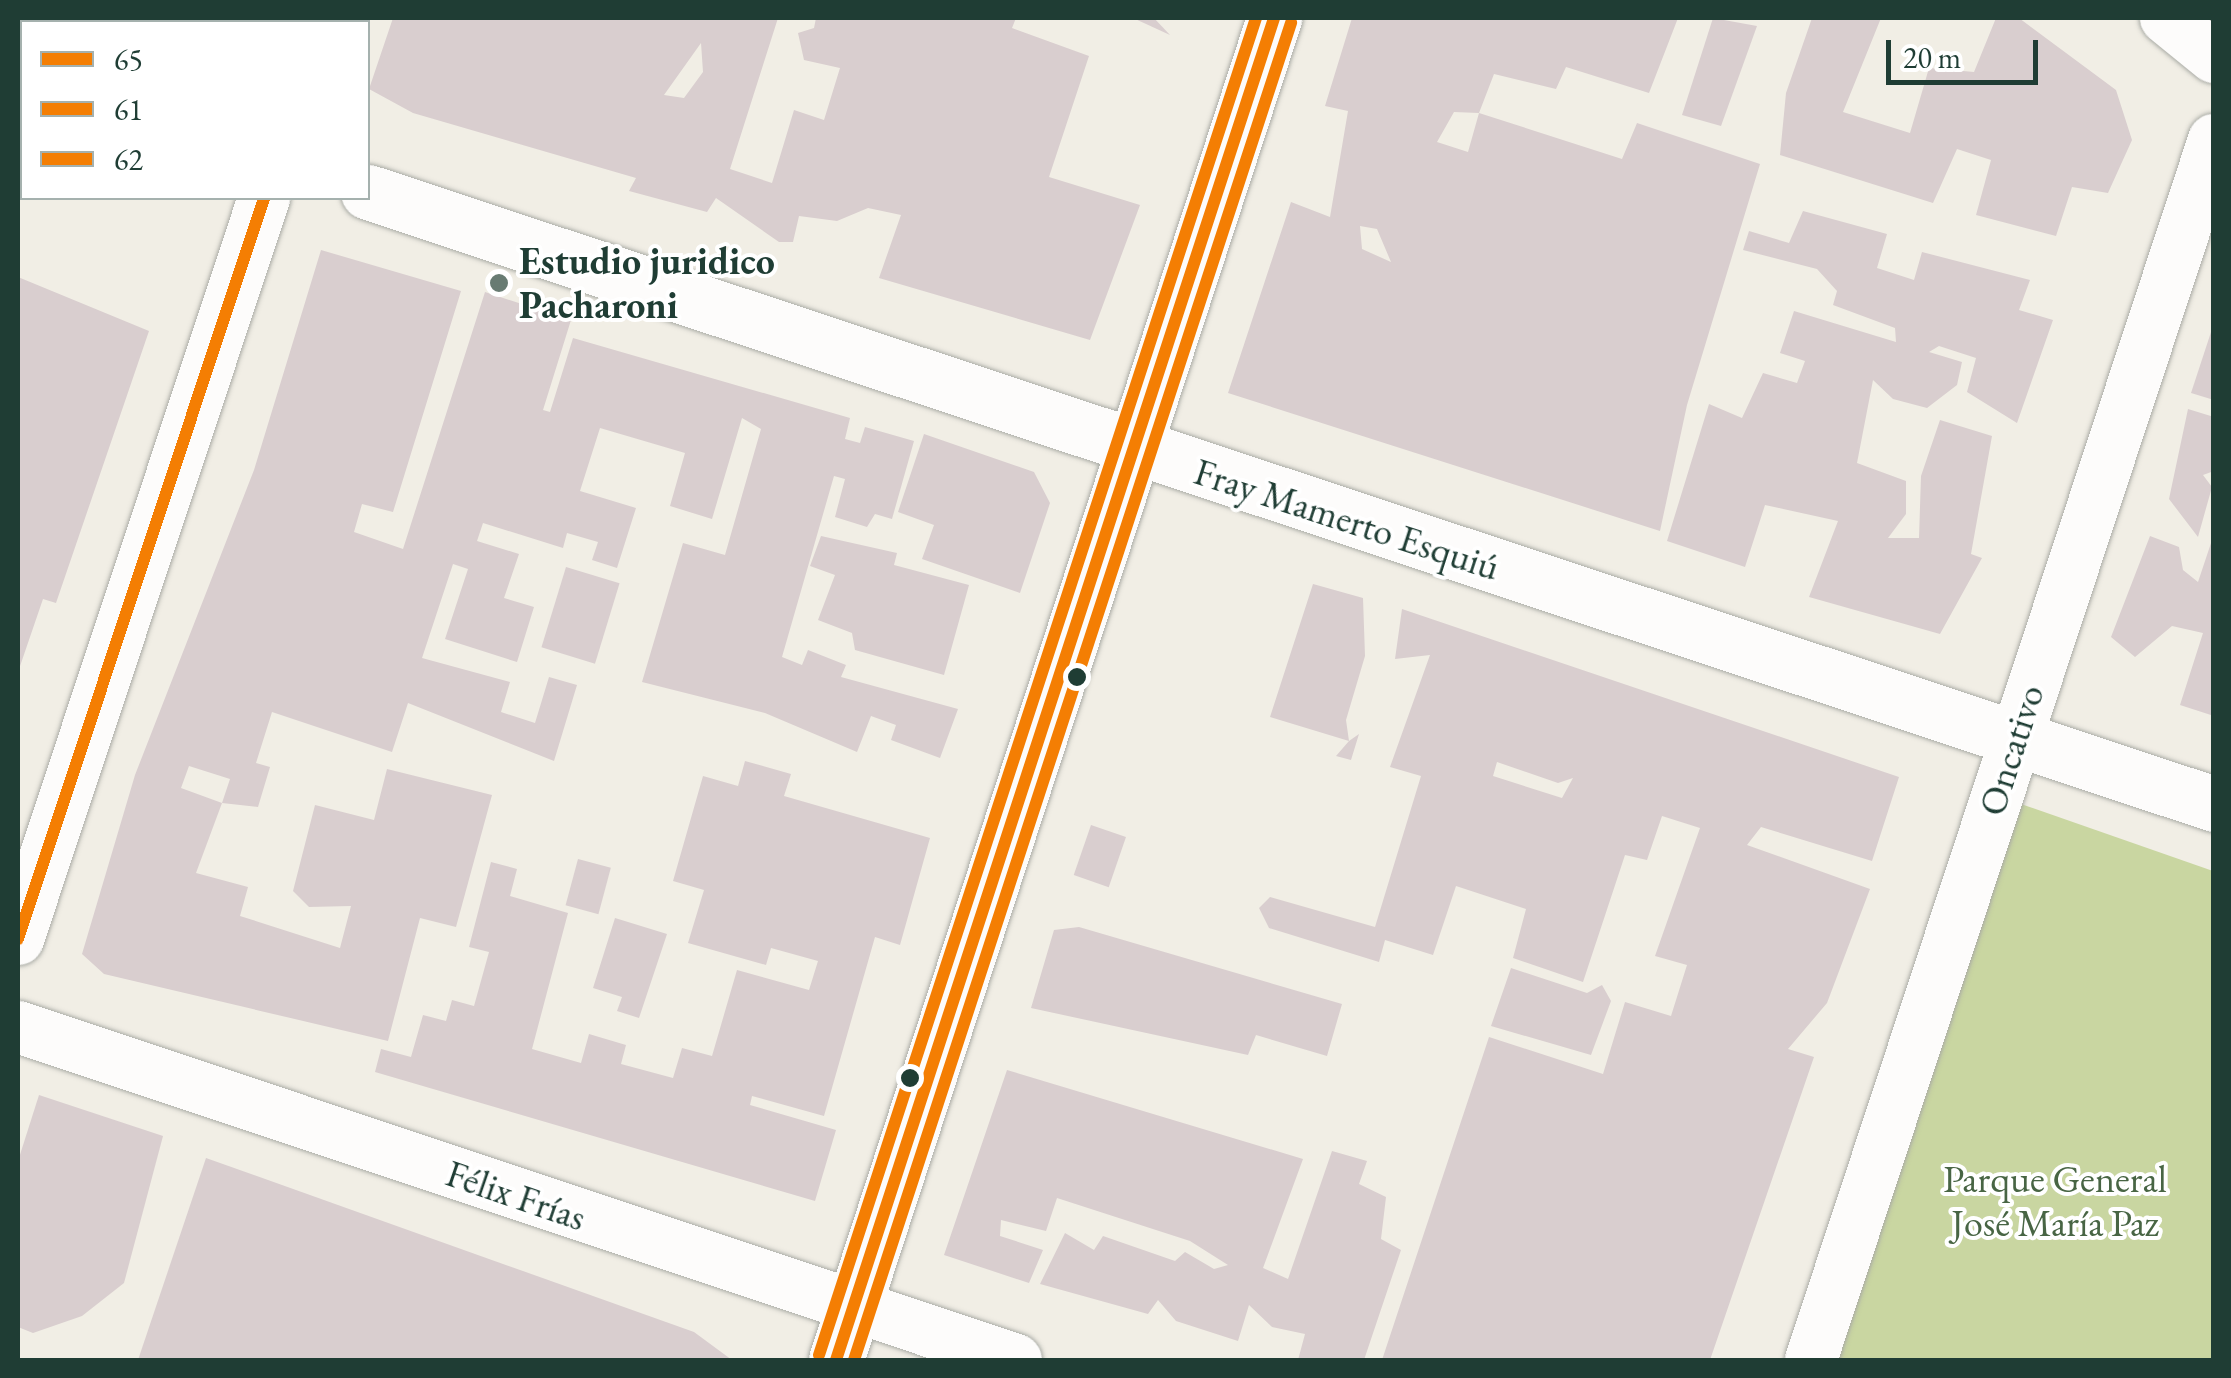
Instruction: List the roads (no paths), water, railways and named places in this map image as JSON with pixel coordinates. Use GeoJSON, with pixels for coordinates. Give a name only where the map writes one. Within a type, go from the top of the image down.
{"type":"FeatureCollection","features":[{"type":"Feature","properties":{"kind":"street"},"geometry":{"type":"LineString","coordinates":[[836,1360],[1139,451],[1274,18]]}},
{"type":"Feature","properties":{"kind":"street"},"geometry":{"type":"LineString","coordinates":[[2166,18],[2214,57]]}},
{"type":"Feature","properties":{"kind":"street","name":"Oncativo"},"geometry":{"type":"LineString","coordinates":[[1811,1360],[2214,140]]}},
{"type":"Feature","properties":{"kind":"street","name":"Fray Mamerto Esquiú"},"geometry":{"type":"LineString","coordinates":[[370,193],[1139,451],[2214,804]]}},
{"type":"Feature","properties":{"kind":"street"},"geometry":{"type":"LineString","coordinates":[[18,939],[263,200]]}},
{"type":"Feature","properties":{"kind":"street","name":"Félix Frías"},"geometry":{"type":"LineString","coordinates":[[18,1026],[854,1310],[1016,1360]]}},
{"type":"Feature","properties":{"kind":"place","name":"Estudio juridico Pacharoni"},"geometry":{"type":"Point","coordinates":[499,283]}},
{"type":"Feature","properties":{"kind":"park label","name":"Parque General José María Paz"},"geometry":{"type":"Point","coordinates":[2055,1201]}}]}
